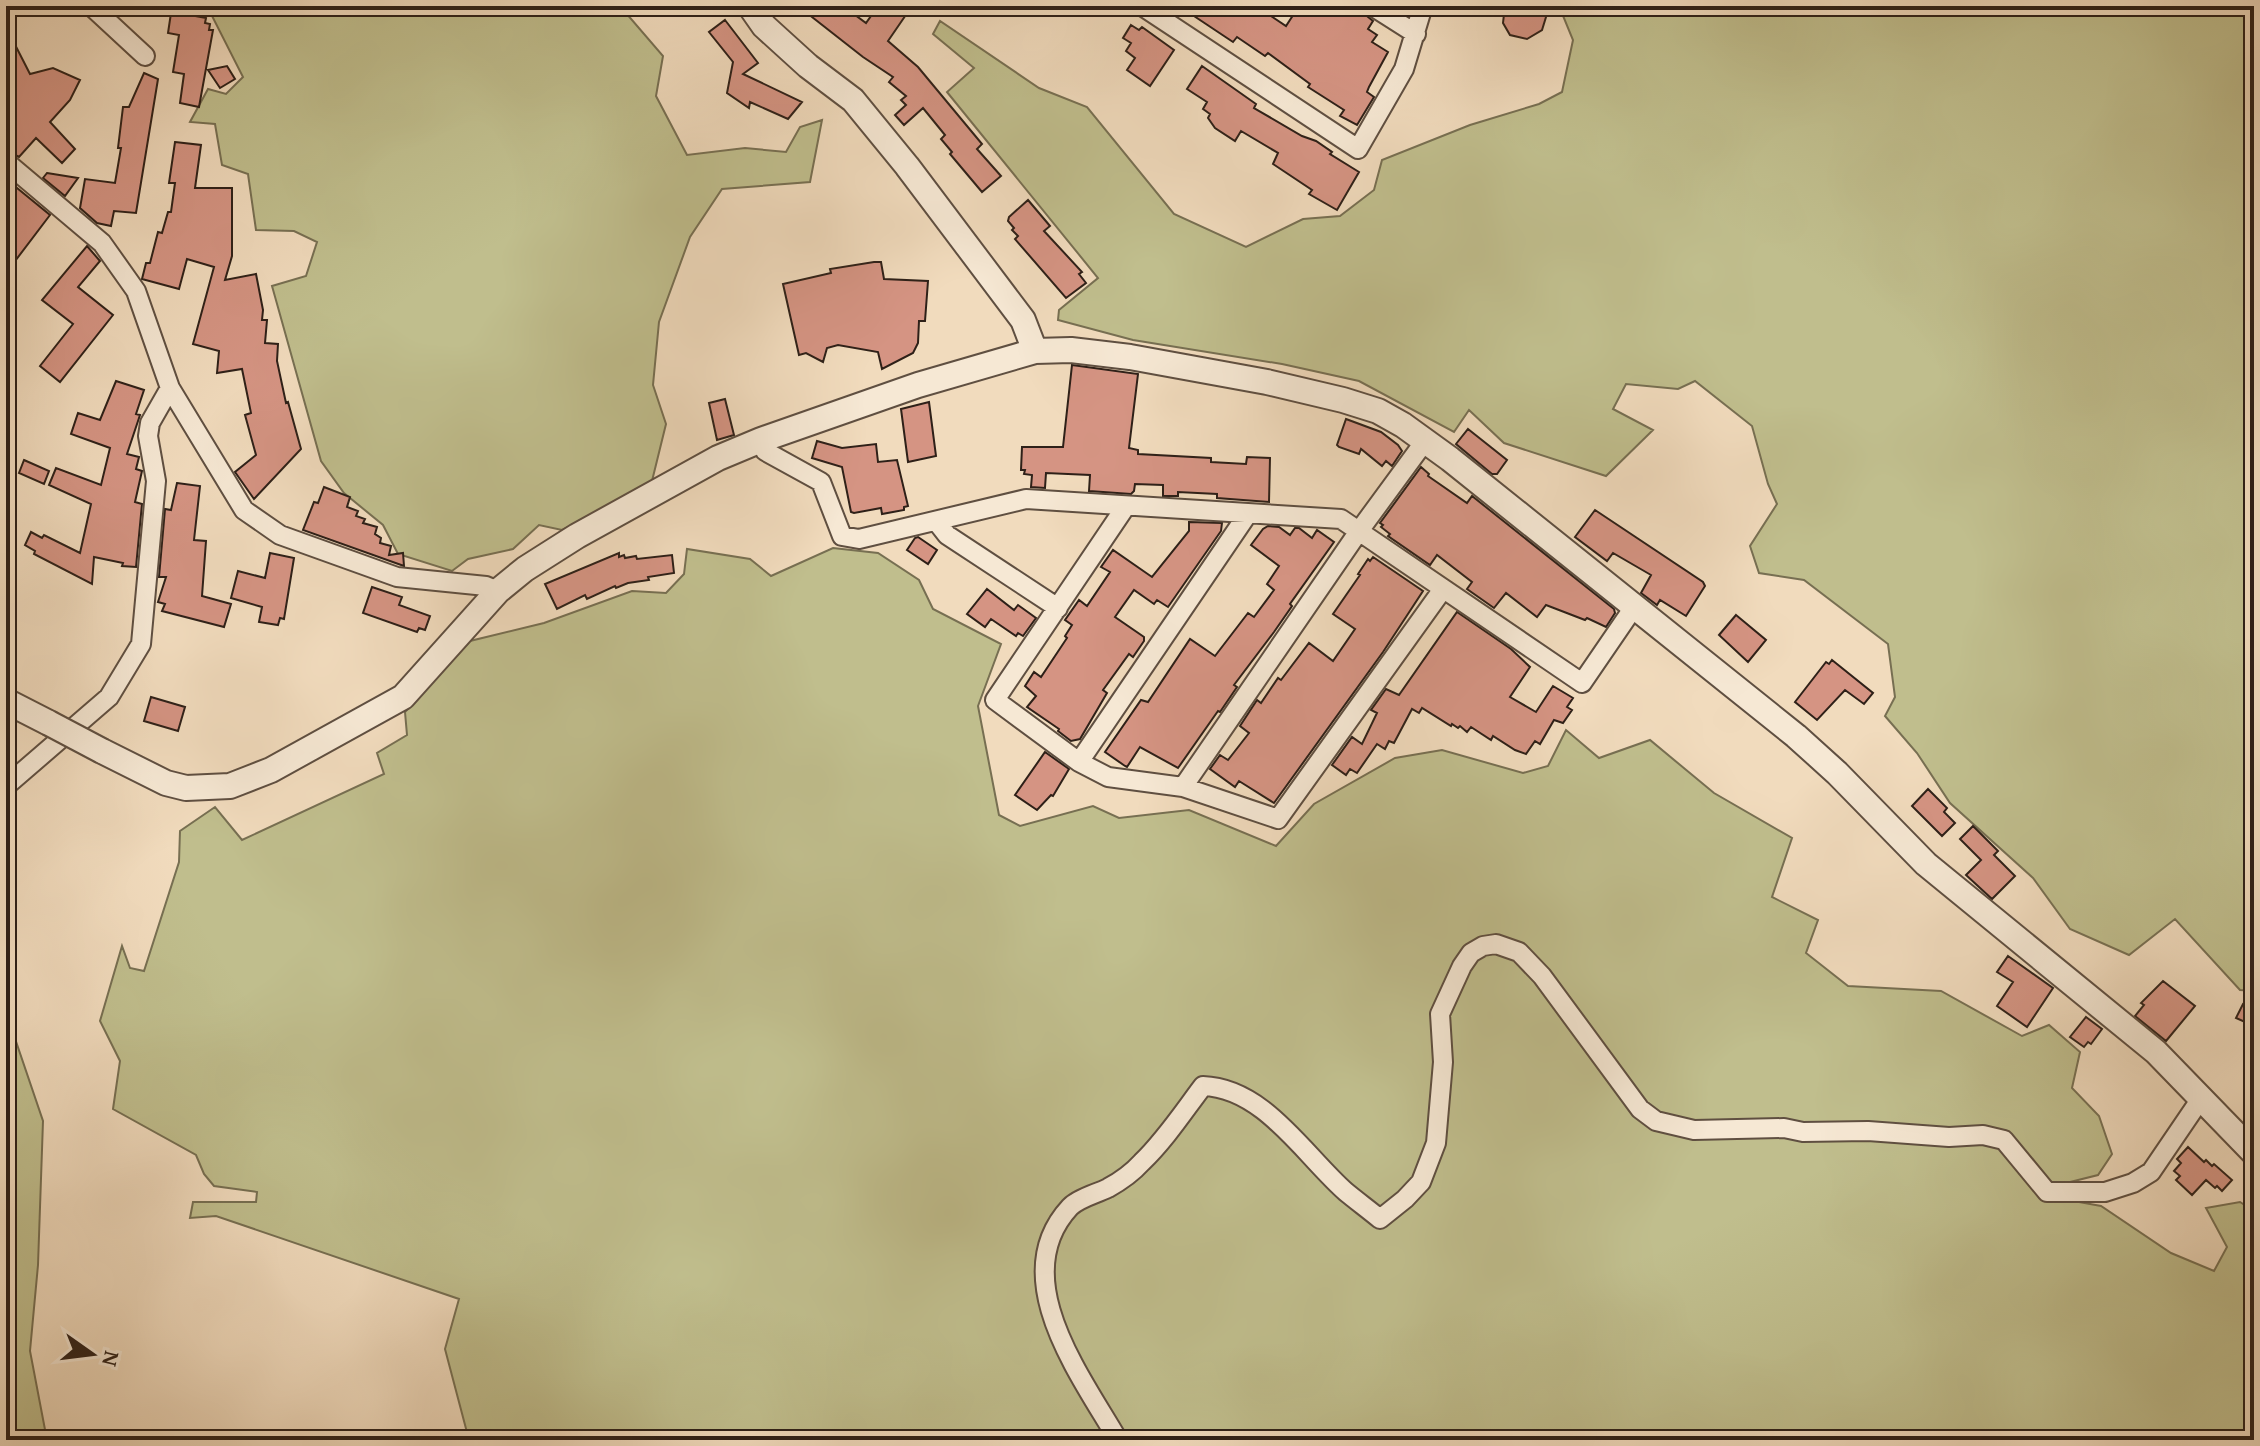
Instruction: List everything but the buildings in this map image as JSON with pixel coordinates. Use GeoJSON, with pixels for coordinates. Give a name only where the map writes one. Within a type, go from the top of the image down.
{"type":"FeatureCollection","features":[{"type":"Feature","properties":{"kind":"street"},"geometry":{"type":"LineString","coordinates":[[91,6],[145,56]]}},
{"type":"Feature","properties":{"kind":"street"},"geometry":{"type":"LineString","coordinates":[[750,6],[775,36],[853,100],[1023,320],[1035,351]]}},
{"type":"Feature","properties":{"kind":"street"},"geometry":{"type":"LineString","coordinates":[[1142,6],[1358,149],[1404,69],[1423,6]]}},
{"type":"Feature","properties":{"kind":"street"},"geometry":{"type":"LineString","coordinates":[[1372,6],[1416,34]]}},
{"type":"Feature","properties":{"kind":"street"},"geometry":{"type":"LineString","coordinates":[[6,162],[102,243],[115,258],[136,291],[170,388],[244,510],[280,535],[397,577],[486,586],[498,591]]}},
{"type":"Feature","properties":{"kind":"street"},"geometry":{"type":"LineString","coordinates":[[9,709],[49,723],[166,783],[186,788],[230,786],[271,770],[403,697],[498,591],[525,569],[577,536],[718,458],[761,440],[918,385],[1035,351],[1094,352],[1267,382],[1378,411],[1425,441],[1796,736],[1837,773],[1926,864],[2156,1052],[2254,1153]]}},
{"type":"Feature","properties":{"kind":"street"},"geometry":{"type":"LineString","coordinates":[[6,786],[109,697],[141,644],[156,481],[148,436],[150,423],[170,388]]}},
{"type":"Feature","properties":{"kind":"street"},"geometry":{"type":"LineString","coordinates":[[761,440],[765,451],[821,482],[842,536],[859,539],[1026,499],[1341,519],[1582,683],[1634,607]]}},
{"type":"Feature","properties":{"kind":"street"},"geometry":{"type":"LineString","coordinates":[[1183,787],[1359,531],[1425,441]]}},
{"type":"Feature","properties":{"kind":"street"},"geometry":{"type":"LineString","coordinates":[[1126,506],[995,700],[1079,762],[1108,777],[1183,787],[1278,819],[1443,589]]}},
{"type":"Feature","properties":{"kind":"street"},"geometry":{"type":"LineString","coordinates":[[1079,762],[1247,515]]}},
{"type":"Feature","properties":{"kind":"street"},"geometry":{"type":"LineString","coordinates":[[936,521],[947,535],[1058,608]]}},
{"type":"Feature","properties":{"kind":"street"},"geometry":{"type":"LineString","coordinates":[[1118,1440],[1060,1340],[1045,1295],[1045,1253],[1053,1230],[1072,1205],[1111,1186],[1143,1162],[1203,1086],[1222,1086],[1267,1115],[1345,1191],[1380,1219],[1421,1182],[1436,1143],[1443,1062],[1440,1014],[1462,966],[1471,953],[1483,946],[1496,944],[1519,952],[1542,976],[1640,1109],[1656,1121],[1694,1130],[1784,1128],[1803,1132],[1868,1131],[1949,1137],[1983,1135],[2004,1140],[2047,1192],[2105,1192],[2133,1183],[2151,1172],[2202,1097]]}},
{"type":"Feature","properties":{"kind":"shaded area"},"geometry":{"type":"Polygon","coordinates":[[[207,6],[620,6],[663,56],[656,96],[687,155],[745,148],[786,152],[800,127],[822,120],[810,182],[722,189],[690,237],[659,322],[653,385],[666,424],[651,485],[562,530],[539,525],[513,549],[468,559],[452,571],[398,554],[383,525],[344,493],[321,461],[272,286],[306,276],[317,242],[294,231],[256,230],[248,174],[222,165],[215,124],[190,122],[208,89],[226,94],[243,77],[207,6]]]}},
{"type":"Feature","properties":{"kind":"shaded area"},"geometry":{"type":"Polygon","coordinates":[[[1559,6],[2254,6],[2254,991],[2240,990],[2175,919],[2129,955],[2070,929],[2033,878],[1950,803],[1917,753],[1885,716],[1895,697],[1888,644],[1804,580],[1759,573],[1750,546],[1777,504],[1768,484],[1752,426],[1695,381],[1678,389],[1626,384],[1613,409],[1653,430],[1606,476],[1504,443],[1469,410],[1454,432],[1359,381],[1282,364],[1133,340],[1058,320],[1059,310],[1098,278],[947,92],[974,68],[933,34],[940,21],[1039,88],[1087,107],[1174,214],[1246,247],[1303,219],[1340,216],[1374,190],[1382,160],[1470,125],[1539,104],[1562,92],[1573,40],[1559,6]]]}},
{"type":"Feature","properties":{"kind":"shaded area"},"geometry":{"type":"Polygon","coordinates":[[[833,548],[878,553],[919,580],[933,609],[1001,644],[978,706],[999,815],[1020,826],[1093,806],[1119,818],[1189,810],[1276,846],[1314,804],[1395,758],[1442,750],[1523,773],[1548,766],[1566,730],[1599,758],[1650,740],[1714,793],[1792,838],[1772,897],[1818,920],[1806,953],[1848,986],[1941,991],[2022,1036],[2049,1025],[2080,1052],[2072,1088],[2099,1116],[2112,1154],[2098,1175],[2070,1182],[2073,1201],[2101,1206],[2171,1253],[2214,1271],[2227,1247],[2206,1208],[2240,1202],[2254,1211],[2254,1440],[469,1440],[445,1349],[459,1299],[216,1216],[190,1218],[193,1202],[256,1202],[257,1192],[214,1186],[204,1174],[196,1155],[113,1109],[120,1061],[100,1021],[122,946],[130,968],[144,971],[179,862],[180,831],[215,807],[242,840],[384,774],[377,753],[407,735],[405,712],[470,641],[544,623],[632,591],[666,593],[684,574],[687,549],[750,559],[771,576],[833,548]]]}},
{"type":"Feature","properties":{"kind":"shaded area"},"geometry":{"type":"Polygon","coordinates":[[[6,1012],[43,1121],[38,1265],[30,1351],[47,1440],[6,1440],[6,1012]]]}}]}
